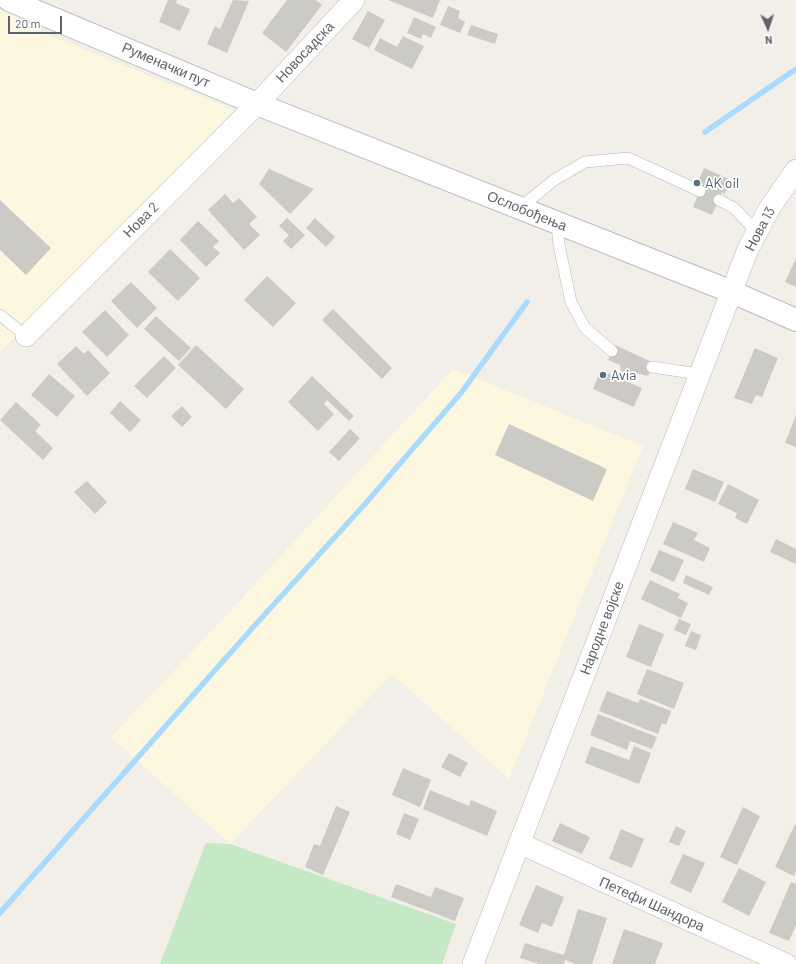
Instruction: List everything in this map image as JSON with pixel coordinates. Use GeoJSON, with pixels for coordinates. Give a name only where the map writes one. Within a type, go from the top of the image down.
{"type":"FeatureCollection","features":[{"type":"Feature","properties":{"kind":"main road","name":"Руменачки пут"},"geometry":{"type":"LineString","coordinates":[[9,0],[257,104]]}},
{"type":"Feature","properties":{"kind":"main road","name":"Ослобођења"},"geometry":{"type":"LineString","coordinates":[[257,104],[732,292],[796,320]]}},
{"type":"Feature","properties":{"kind":"street","name":"Новосадска"},"geometry":{"type":"LineString","coordinates":[[257,104],[354,0]]}},
{"type":"Feature","properties":{"kind":"street","name":"Нова 2"},"geometry":{"type":"LineString","coordinates":[[26,336],[257,104]]}},
{"type":"Feature","properties":{"kind":"street","name":"Нова 13"},"geometry":{"type":"LineString","coordinates":[[732,292],[756,231],[796,170]]}},
{"type":"Feature","properties":{"kind":"street","name":"Народне војске"},"geometry":{"type":"LineString","coordinates":[[473,964],[699,374],[732,292]]}},
{"type":"Feature","properties":{"kind":"street","name":"Петефи Шандора"},"geometry":{"type":"LineString","coordinates":[[519,843],[786,964]]}},
{"type":"Feature","properties":{"kind":"lane"},"geometry":{"type":"LineString","coordinates":[[520,208],[554,180],[585,162],[628,158],[700,191]]}},
{"type":"Feature","properties":{"kind":"lane"},"geometry":{"type":"LineString","coordinates":[[719,200],[734,208],[756,231]]}},
{"type":"Feature","properties":{"kind":"lane"},"geometry":{"type":"LineString","coordinates":[[557,224],[559,245],[571,302],[585,328],[612,351]]}},
{"type":"Feature","properties":{"kind":"lane"},"geometry":{"type":"LineString","coordinates":[[0,316],[26,336]]}},
{"type":"Feature","properties":{"kind":"lane"},"geometry":{"type":"LineString","coordinates":[[652,367],[699,374]]}},
{"type":"Feature","properties":{"kind":"shaded area"},"geometry":{"type":"Polygon","coordinates":[[[0,0],[31,0],[21,24],[234,110],[0,352],[0,0]]]}},
{"type":"Feature","properties":{"kind":"shaded area"},"geometry":{"type":"Polygon","coordinates":[[[453,369],[643,446],[509,779],[392,674],[230,844],[111,737],[209,634],[453,369]]]}},
{"type":"Feature","properties":{"kind":"green space"},"geometry":{"type":"Polygon","coordinates":[[[206,843],[230,844],[456,924],[442,964],[160,964],[206,843]]]}},
{"type":"Feature","properties":{"kind":"building"},"geometry":{"type":"Polygon","coordinates":[[[168,0],[177,0],[176,3],[190,9],[180,31],[159,22],[168,0]]]}},
{"type":"Feature","properties":{"kind":"building"},"geometry":{"type":"Polygon","coordinates":[[[233,0],[249,1],[227,53],[207,44],[215,26],[220,29],[233,0]]]}},
{"type":"Feature","properties":{"kind":"building"},"geometry":{"type":"Polygon","coordinates":[[[287,0],[316,0],[322,5],[286,52],[262,33],[287,0]]]}},
{"type":"Feature","properties":{"kind":"building"},"geometry":{"type":"Polygon","coordinates":[[[388,0],[440,0],[433,18],[388,0]]]}},
{"type":"Feature","properties":{"kind":"building"},"geometry":{"type":"Polygon","coordinates":[[[448,6],[460,11],[458,18],[465,22],[460,33],[440,25],[448,6]]]}},
{"type":"Feature","properties":{"kind":"building"},"geometry":{"type":"Polygon","coordinates":[[[368,11],[385,20],[369,48],[352,39],[368,11]]]}},
{"type":"Feature","properties":{"kind":"building"},"geometry":{"type":"Polygon","coordinates":[[[414,17],[436,27],[431,38],[423,34],[421,39],[407,33],[414,17]]]}},
{"type":"Feature","properties":{"kind":"building"},"geometry":{"type":"Polygon","coordinates":[[[471,25],[498,34],[495,44],[467,35],[471,25]]]}},
{"type":"Feature","properties":{"kind":"building"},"geometry":{"type":"Polygon","coordinates":[[[403,36],[424,46],[412,69],[374,50],[380,38],[397,47],[403,36]]]}},
{"type":"Feature","properties":{"kind":"building"},"geometry":{"type":"Polygon","coordinates":[[[704,168],[731,180],[725,194],[722,192],[712,215],[693,207],[703,184],[698,182],[704,168]]]}},
{"type":"Feature","properties":{"kind":"building"},"geometry":{"type":"Polygon","coordinates":[[[269,169],[314,189],[290,214],[259,184],[269,169]]]}},
{"type":"Feature","properties":{"kind":"building"},"geometry":{"type":"Polygon","coordinates":[[[225,194],[233,203],[239,198],[257,217],[249,224],[260,235],[244,250],[208,210],[225,194]]]}},
{"type":"Feature","properties":{"kind":"building"},"geometry":{"type":"Polygon","coordinates":[[[0,200],[51,248],[26,275],[0,250],[0,200]]]}},
{"type":"Feature","properties":{"kind":"building"},"geometry":{"type":"Polygon","coordinates":[[[287,218],[305,235],[291,249],[283,241],[289,235],[279,226],[287,218]]]}},
{"type":"Feature","properties":{"kind":"building"},"geometry":{"type":"Polygon","coordinates":[[[315,218],[335,237],[326,247],[306,228],[315,218]]]}},
{"type":"Feature","properties":{"kind":"building"},"geometry":{"type":"Polygon","coordinates":[[[198,221],[219,241],[213,247],[220,253],[206,267],[180,240],[198,221]]]}},
{"type":"Feature","properties":{"kind":"building"},"geometry":{"type":"Polygon","coordinates":[[[170,249],[200,278],[178,301],[148,272],[170,249]]]}},
{"type":"Feature","properties":{"kind":"building"},"geometry":{"type":"Polygon","coordinates":[[[796,258],[796,287],[785,282],[796,258]]]}},
{"type":"Feature","properties":{"kind":"building"},"geometry":{"type":"Polygon","coordinates":[[[267,276],[296,303],[273,327],[244,300],[267,276]]]}},
{"type":"Feature","properties":{"kind":"building"},"geometry":{"type":"Polygon","coordinates":[[[131,282],[157,308],[137,328],[111,301],[131,282]]]}},
{"type":"Feature","properties":{"kind":"building"},"geometry":{"type":"Polygon","coordinates":[[[333,309],[392,368],[382,379],[322,320],[333,309]]]}},
{"type":"Feature","properties":{"kind":"building"},"geometry":{"type":"Polygon","coordinates":[[[105,310],[129,335],[107,357],[82,332],[105,310]]]}},
{"type":"Feature","properties":{"kind":"building"},"geometry":{"type":"Polygon","coordinates":[[[156,316],[191,348],[179,361],[144,329],[156,316]]]}},
{"type":"Feature","properties":{"kind":"building"},"geometry":{"type":"Polygon","coordinates":[[[196,345],[244,389],[226,409],[178,365],[196,345]]]}},
{"type":"Feature","properties":{"kind":"building"},"geometry":{"type":"Polygon","coordinates":[[[615,345],[654,363],[648,376],[635,373],[628,382],[642,388],[634,407],[593,389],[601,370],[618,378],[621,370],[620,365],[608,360],[615,345]]]}},
{"type":"Feature","properties":{"kind":"building"},"geometry":{"type":"Polygon","coordinates":[[[76,346],[84,354],[88,350],[110,373],[87,396],[57,364],[76,346]]]}},
{"type":"Feature","properties":{"kind":"building"},"geometry":{"type":"Polygon","coordinates":[[[755,348],[778,358],[762,397],[756,395],[752,404],[734,398],[755,348]]]}},
{"type":"Feature","properties":{"kind":"building"},"geometry":{"type":"Polygon","coordinates":[[[164,356],[176,368],[147,398],[134,386],[164,356]]]}},
{"type":"Feature","properties":{"kind":"building"},"geometry":{"type":"Polygon","coordinates":[[[49,374],[75,396],[57,417],[31,395],[49,374]]]}},
{"type":"Feature","properties":{"kind":"building"},"geometry":{"type":"Polygon","coordinates":[[[312,376],[354,416],[349,421],[327,400],[324,404],[334,414],[318,431],[288,402],[312,376]]]}},
{"type":"Feature","properties":{"kind":"building"},"geometry":{"type":"Polygon","coordinates":[[[120,401],[141,420],[130,432],[110,413],[120,401]]]}},
{"type":"Feature","properties":{"kind":"building"},"geometry":{"type":"Polygon","coordinates":[[[16,402],[41,425],[35,431],[53,448],[43,460],[0,420],[16,402]]]}},
{"type":"Feature","properties":{"kind":"building"},"geometry":{"type":"Polygon","coordinates":[[[182,406],[192,417],[182,427],[171,416],[182,406]]]}},
{"type":"Feature","properties":{"kind":"building"},"geometry":{"type":"Polygon","coordinates":[[[796,415],[796,447],[785,443],[796,415]]]}},
{"type":"Feature","properties":{"kind":"building"},"geometry":{"type":"Polygon","coordinates":[[[509,424],[607,469],[593,501],[495,455],[509,424]]]}},
{"type":"Feature","properties":{"kind":"building"},"geometry":{"type":"Polygon","coordinates":[[[350,429],[360,438],[339,461],[329,452],[350,429]]]}},
{"type":"Feature","properties":{"kind":"building"},"geometry":{"type":"Polygon","coordinates":[[[693,469],[724,482],[715,502],[685,489],[693,469]]]}},
{"type":"Feature","properties":{"kind":"building"},"geometry":{"type":"Polygon","coordinates":[[[87,481],[107,502],[95,514],[74,492],[87,481]]]}},
{"type":"Feature","properties":{"kind":"building"},"geometry":{"type":"Polygon","coordinates":[[[728,484],[759,500],[747,524],[735,518],[737,513],[718,504],[728,484]]]}},
{"type":"Feature","properties":{"kind":"building"},"geometry":{"type":"Polygon","coordinates":[[[673,522],[698,533],[694,540],[710,548],[704,562],[663,544],[673,522]]]}},
{"type":"Feature","properties":{"kind":"building"},"geometry":{"type":"Polygon","coordinates":[[[776,539],[796,549],[796,564],[770,552],[776,539]]]}},
{"type":"Feature","properties":{"kind":"building"},"geometry":{"type":"Polygon","coordinates":[[[659,550],[684,560],[674,582],[650,571],[659,550]]]}},
{"type":"Feature","properties":{"kind":"building"},"geometry":{"type":"Polygon","coordinates":[[[686,575],[713,587],[709,595],[683,583],[686,575]]]}},
{"type":"Feature","properties":{"kind":"building"},"geometry":{"type":"Polygon","coordinates":[[[650,580],[680,594],[678,598],[688,603],[681,618],[641,599],[650,580]]]}},
{"type":"Feature","properties":{"kind":"building"},"geometry":{"type":"Polygon","coordinates":[[[679,619],[691,624],[686,635],[674,630],[679,619]]]}},
{"type":"Feature","properties":{"kind":"building"},"geometry":{"type":"Polygon","coordinates":[[[639,624],[664,634],[651,667],[626,657],[639,624]]]}},
{"type":"Feature","properties":{"kind":"building"},"geometry":{"type":"Polygon","coordinates":[[[691,631],[701,635],[696,650],[685,646],[691,631]]]}},
{"type":"Feature","properties":{"kind":"building"},"geometry":{"type":"Polygon","coordinates":[[[647,669],[684,683],[674,709],[637,694],[647,669]]]}},
{"type":"Feature","properties":{"kind":"building"},"geometry":{"type":"Polygon","coordinates":[[[607,691],[638,703],[640,699],[671,711],[666,725],[662,723],[658,734],[599,711],[607,691]]]}},
{"type":"Feature","properties":{"kind":"building"},"geometry":{"type":"Polygon","coordinates":[[[598,714],[657,737],[652,749],[630,741],[627,750],[590,735],[598,714]]]}},
{"type":"Feature","properties":{"kind":"building"},"geometry":{"type":"Polygon","coordinates":[[[591,746],[629,760],[634,746],[651,753],[639,784],[585,763],[591,746]]]}},
{"type":"Feature","properties":{"kind":"building"},"geometry":{"type":"Polygon","coordinates":[[[449,753],[468,763],[460,777],[441,767],[449,753]]]}},
{"type":"Feature","properties":{"kind":"building"},"geometry":{"type":"Polygon","coordinates":[[[403,768],[431,780],[420,807],[392,795],[403,768]]]}},
{"type":"Feature","properties":{"kind":"building"},"geometry":{"type":"Polygon","coordinates":[[[430,790],[469,806],[471,800],[497,811],[487,836],[423,809],[430,790]]]}},
{"type":"Feature","properties":{"kind":"building"},"geometry":{"type":"Polygon","coordinates":[[[336,806],[350,812],[323,875],[305,867],[314,844],[320,846],[336,806]]]}},
{"type":"Feature","properties":{"kind":"building"},"geometry":{"type":"Polygon","coordinates":[[[743,807],[760,816],[737,865],[720,857],[743,807]]]}},
{"type":"Feature","properties":{"kind":"building"},"geometry":{"type":"Polygon","coordinates":[[[404,813],[419,819],[410,840],[396,834],[404,813]]]}},
{"type":"Feature","properties":{"kind":"building"},"geometry":{"type":"Polygon","coordinates":[[[560,823],[590,837],[582,854],[552,841],[560,823]]]}},
{"type":"Feature","properties":{"kind":"building"},"geometry":{"type":"Polygon","coordinates":[[[795,824],[796,871],[794,876],[775,867],[795,824]]]}},
{"type":"Feature","properties":{"kind":"building"},"geometry":{"type":"Polygon","coordinates":[[[676,826],[686,831],[679,846],[669,842],[676,826]]]}},
{"type":"Feature","properties":{"kind":"building"},"geometry":{"type":"Polygon","coordinates":[[[621,829],[644,839],[632,868],[609,859],[621,829]]]}},
{"type":"Feature","properties":{"kind":"building"},"geometry":{"type":"Polygon","coordinates":[[[683,854],[705,863],[691,893],[670,883],[683,854]]]}},
{"type":"Feature","properties":{"kind":"building"},"geometry":{"type":"Polygon","coordinates":[[[739,868],[766,882],[749,916],[722,902],[739,868]]]}},
{"type":"Feature","properties":{"kind":"building"},"geometry":{"type":"Polygon","coordinates":[[[791,882],[796,884],[796,925],[789,941],[769,933],[791,882]]]}},
{"type":"Feature","properties":{"kind":"building"},"geometry":{"type":"Polygon","coordinates":[[[396,884],[431,897],[435,887],[464,898],[455,921],[391,897],[396,884]]]}},
{"type":"Feature","properties":{"kind":"building"},"geometry":{"type":"Polygon","coordinates":[[[536,885],[564,897],[552,927],[542,923],[538,933],[519,925],[536,885]]]}},
{"type":"Feature","properties":{"kind":"building"},"geometry":{"type":"Polygon","coordinates":[[[578,909],[607,918],[592,964],[575,964],[565,960],[564,964],[539,964],[520,958],[525,943],[564,955],[578,909]]]}},
{"type":"Feature","properties":{"kind":"building"},"geometry":{"type":"Polygon","coordinates":[[[624,929],[663,943],[655,964],[612,964],[624,929]]]}},
{"type":"Feature","properties":{"kind":"waterway"},"geometry":{"type":"LineString","coordinates":[[705,132],[796,69]]}},
{"type":"Feature","properties":{"kind":"waterway"},"geometry":{"type":"LineString","coordinates":[[0,913],[256,624],[365,504],[461,393],[527,302]]}},
{"type":"Feature","properties":{"kind":"place","name":"AK oil"},"geometry":{"type":"Point","coordinates":[697,183]}},
{"type":"Feature","properties":{"kind":"place","name":"Avia"},"geometry":{"type":"Point","coordinates":[603,375]}}]}
